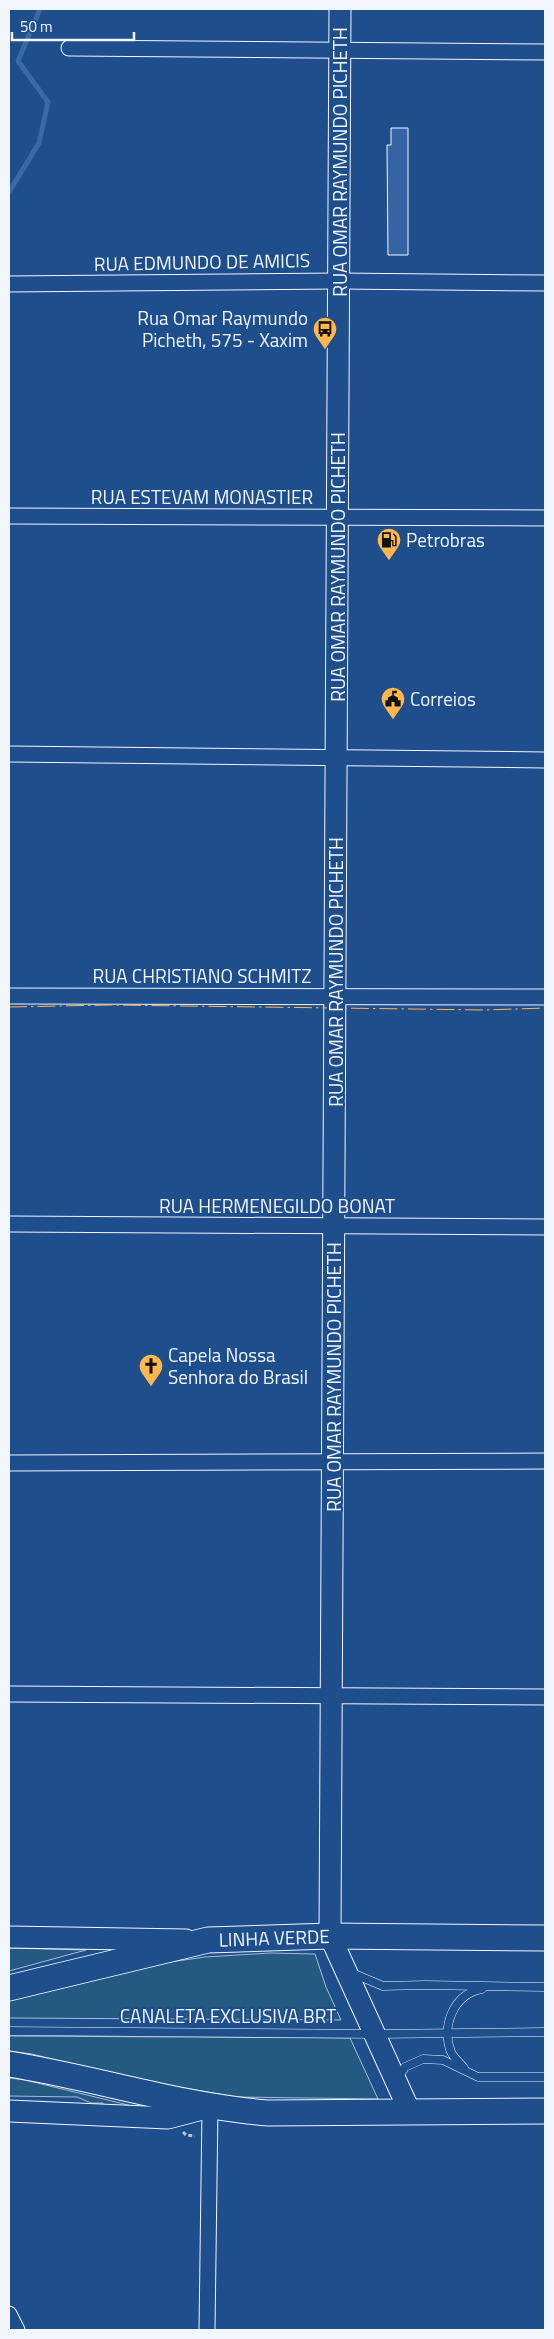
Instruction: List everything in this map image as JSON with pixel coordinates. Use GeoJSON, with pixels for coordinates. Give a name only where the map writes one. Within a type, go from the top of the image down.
{"type":"FeatureCollection","features":[{"type":"Feature","properties":{"kind":"highway","name":"LINHA VERDE"},"geometry":{"type":"LineString","coordinates":[[9,1988],[208,1940],[330,1936],[545,1938]]}},
{"type":"Feature","properties":{"kind":"highway"},"geometry":{"type":"LineString","coordinates":[[9,2064],[116,2085],[210,2107],[268,2113],[545,2111]]}},
{"type":"Feature","properties":{"kind":"main road","name":"RUA OMAR RAYMUNDO PICHETH"},"geometry":{"type":"LineString","coordinates":[[330,1936],[340,9]]}},
{"type":"Feature","properties":{"kind":"main road"},"geometry":{"type":"LineString","coordinates":[[330,1936],[410,2112]]}},
{"type":"Feature","properties":{"kind":"main road"},"geometry":{"type":"LineString","coordinates":[[9,1937],[208,1940]]}},
{"type":"Feature","properties":{"kind":"main road"},"geometry":{"type":"LineString","coordinates":[[9,2111],[168,2118],[210,2107]]}},
{"type":"Feature","properties":{"kind":"street"},"geometry":{"type":"LineString","coordinates":[[69,48],[545,52]]}},
{"type":"Feature","properties":{"kind":"street","name":"RUA EDMUNDO DE AMICIS"},"geometry":{"type":"LineString","coordinates":[[9,284],[339,281],[545,283]]}},
{"type":"Feature","properties":{"kind":"street","name":"RUA ESTEVAM MONASTIER"},"geometry":{"type":"LineString","coordinates":[[9,516],[545,518]]}},
{"type":"Feature","properties":{"kind":"street"},"geometry":{"type":"LineString","coordinates":[[9,754],[545,760]]}},
{"type":"Feature","properties":{"kind":"street","name":"RUA CHRISTIANO SCHMITZ"},"geometry":{"type":"LineString","coordinates":[[9,996],[545,997]]}},
{"type":"Feature","properties":{"kind":"street","name":"RUA HERMENEGILDO BONAT"},"geometry":{"type":"LineString","coordinates":[[9,1224],[545,1227]]}},
{"type":"Feature","properties":{"kind":"street"},"geometry":{"type":"LineString","coordinates":[[9,1463],[545,1461]]}},
{"type":"Feature","properties":{"kind":"street"},"geometry":{"type":"LineString","coordinates":[[9,1694],[545,1696]]}},
{"type":"Feature","properties":{"kind":"street"},"geometry":{"type":"LineString","coordinates":[[207,2330],[210,2107]]}},
{"type":"Feature","properties":{"kind":"street"},"geometry":{"type":"LineString","coordinates":[[9,2314],[17,2330]]}},
{"type":"Feature","properties":{"kind":"lane"},"geometry":{"type":"LineString","coordinates":[[346,1970],[383,1986],[545,1987]]}},
{"type":"Feature","properties":{"kind":"lane"},"geometry":{"type":"LineString","coordinates":[[465,2070],[452,2053],[447,2033],[452,2012],[465,1996],[478,1990],[492,1987]]}},
{"type":"Feature","properties":{"kind":"lane","name":"CANALETA EXCLUSIVA BRT"},"geometry":{"type":"LineString","coordinates":[[9,2031],[375,2034],[545,2032]]}},
{"type":"Feature","properties":{"kind":"lane"},"geometry":{"type":"LineString","coordinates":[[396,2081],[405,2066],[422,2058],[443,2060],[478,2077],[545,2077]]}},
{"type":"Feature","properties":{"kind":"shaded area"},"geometry":{"type":"Polygon","coordinates":[[[9,1948],[86,1950],[9,1971],[9,1948]]]}},
{"type":"Feature","properties":{"kind":"shaded area"},"geometry":{"type":"Polygon","coordinates":[[[270,1953],[315,1954],[326,1987],[341,2020],[9,2018],[9,1998],[156,1964],[205,1957],[270,1953]]]}},
{"type":"Feature","properties":{"kind":"shaded area"},"geometry":{"type":"Polygon","coordinates":[[[9,2036],[350,2038],[378,2099],[236,2097],[127,2078],[32,2054],[9,2051],[9,2036]]]}},
{"type":"Feature","properties":{"kind":"shaded area"},"geometry":{"type":"Polygon","coordinates":[[[9,2078],[25,2080],[149,2110],[103,2112],[103,2103],[91,2103],[77,2097],[9,2096],[9,2078]]]}},
{"type":"Feature","properties":{"kind":"building"},"geometry":{"type":"Polygon","coordinates":[[[391,128],[408,128],[408,255],[388,255],[387,145],[391,145],[391,128]]]}},
{"type":"Feature","properties":{"kind":"waterway"},"geometry":{"type":"LineString","coordinates":[[9,192],[39,143],[48,102],[18,61],[40,9]]}},
{"type":"Feature","properties":{"kind":"power"},"geometry":{"type":"LineString","coordinates":[[9,1007],[110,1005],[486,1010],[545,1008]]}},
{"type":"Feature","properties":{"kind":"place","name":"Rua Omar Raymundo Picheth, 575 - Xaxim"},"geometry":{"type":"Point","coordinates":[325,350]}},
{"type":"Feature","properties":{"kind":"place","name":"Petrobras"},"geometry":{"type":"Point","coordinates":[389,561]}},
{"type":"Feature","properties":{"kind":"place","name":"Correios"},"geometry":{"type":"Point","coordinates":[393,720]}},
{"type":"Feature","properties":{"kind":"place","name":"Capela Nossa Senhora do Brasil"},"geometry":{"type":"Point","coordinates":[151,1387]}}]}
